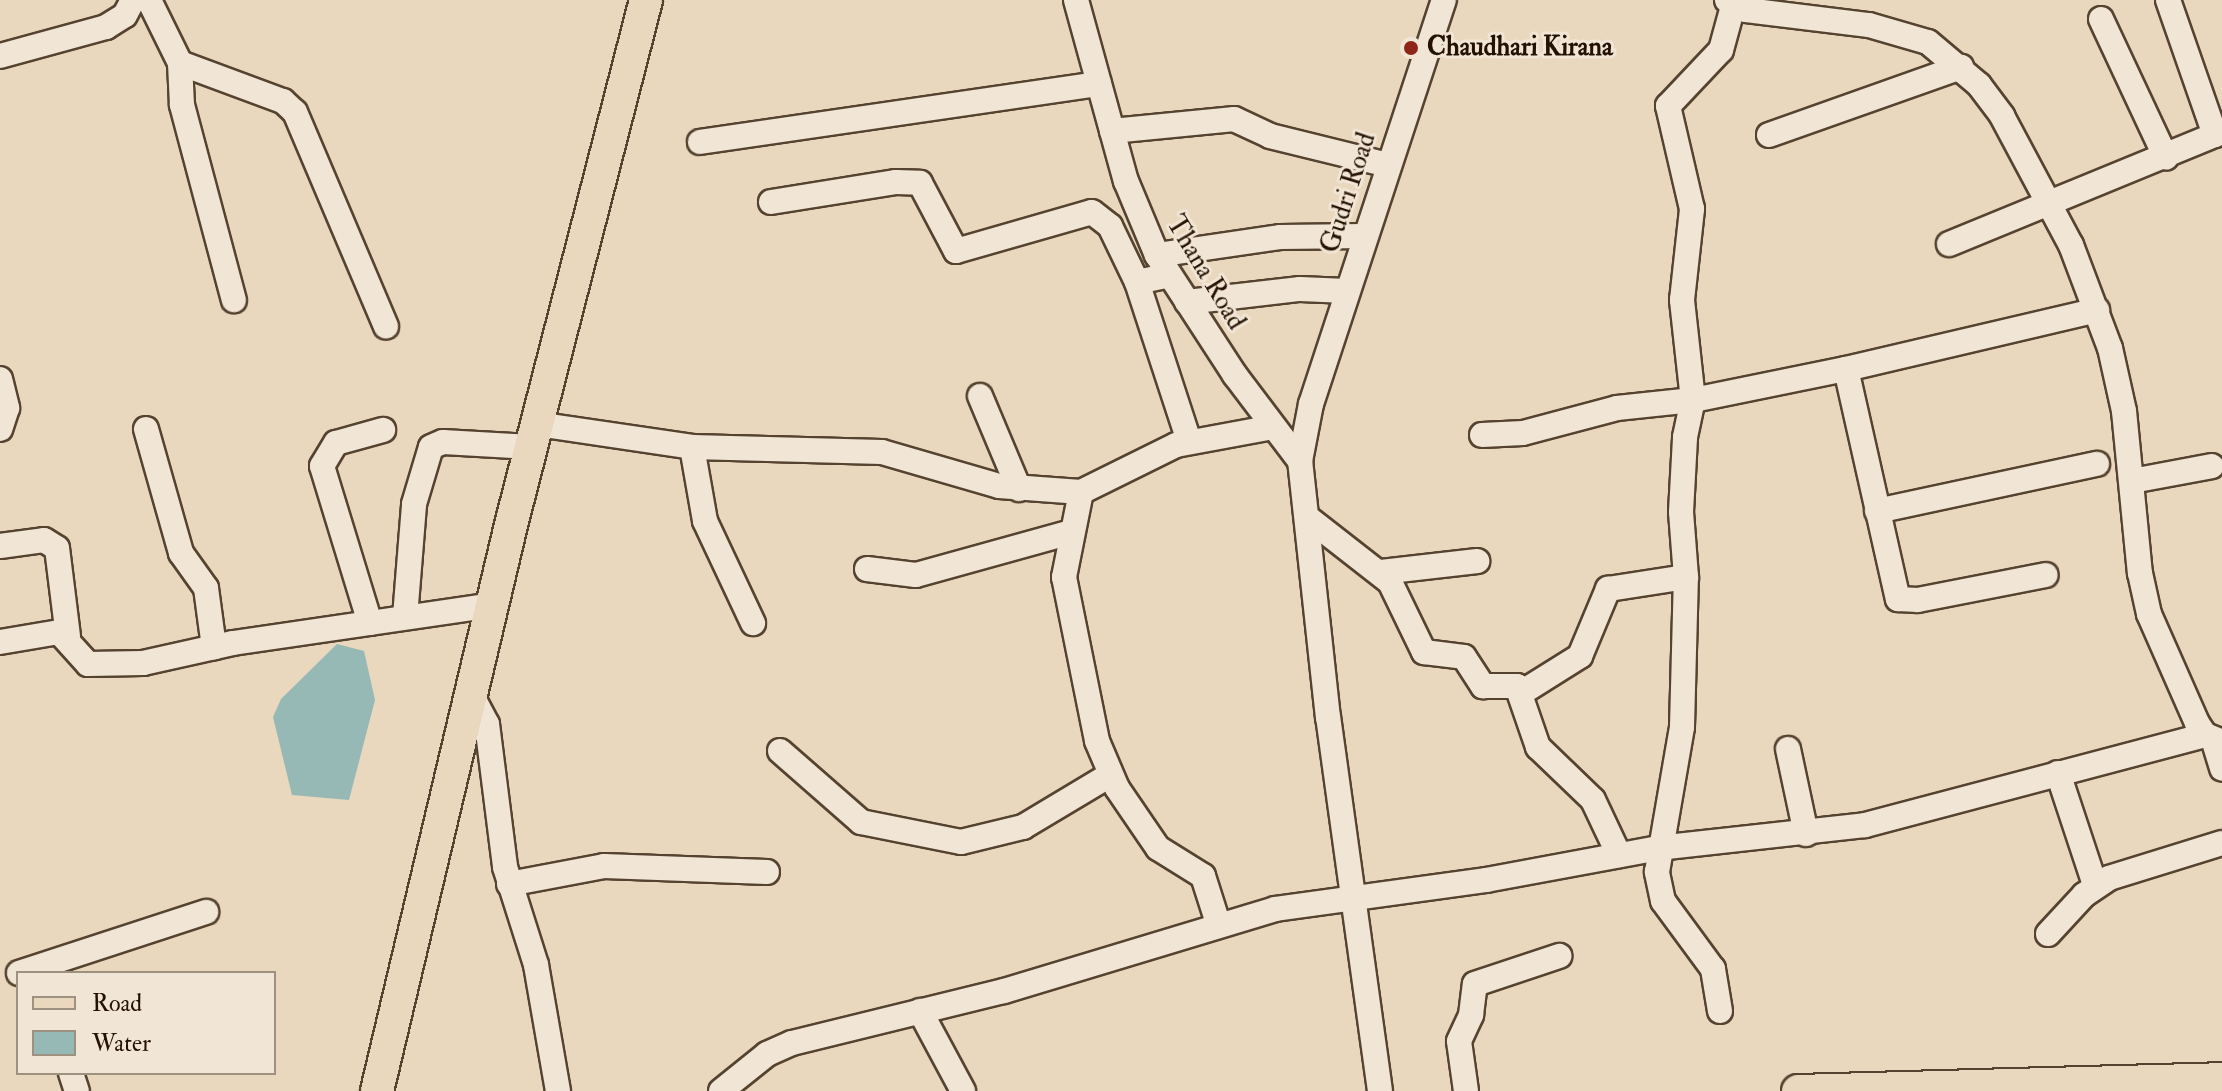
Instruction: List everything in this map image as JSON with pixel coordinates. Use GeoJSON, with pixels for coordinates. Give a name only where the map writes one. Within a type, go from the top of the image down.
{"type":"FeatureCollection","features":[{"type":"Feature","properties":{"kind":"main road"},"geometry":{"type":"LineString","coordinates":[[377,1091],[492,605],[646,0]]}},
{"type":"Feature","properties":{"kind":"main road"},"geometry":{"type":"LineString","coordinates":[[1798,1091],[2222,1079]]}},
{"type":"Feature","properties":{"kind":"street"},"geometry":{"type":"LineString","coordinates":[[0,56],[106,27],[125,15],[133,0]]}},
{"type":"Feature","properties":{"kind":"street"},"geometry":{"type":"LineString","coordinates":[[149,0],[180,63],[182,105],[234,300]]}},
{"type":"Feature","properties":{"kind":"street","name":"Thana Road"},"geometry":{"type":"LineString","coordinates":[[1076,0],[1137,212],[1163,265],[1187,302],[1300,461]]}},
{"type":"Feature","properties":{"kind":"street","name":"Gudri Road"},"geometry":{"type":"LineString","coordinates":[[1300,461],[1311,404],[1444,0]]}},
{"type":"Feature","properties":{"kind":"street"},"geometry":{"type":"LineString","coordinates":[[1949,244],[2166,158],[2218,133],[2168,0]]}},
{"type":"Feature","properties":{"kind":"street"},"geometry":{"type":"LineString","coordinates":[[1720,1011],[1713,969],[1663,901],[1658,848],[1682,727],[1686,577],[1681,512],[1685,437],[1693,400],[1682,300],[1692,209],[1668,106],[1721,50],[1730,3],[1901,31],[1928,42],[1961,67],[2002,116],[2050,205],[2097,310],[2118,383],[2144,595],[2214,740],[2222,769]]}},
{"type":"Feature","properties":{"kind":"street"},"geometry":{"type":"LineString","coordinates":[[2101,19],[2166,158]]}},
{"type":"Feature","properties":{"kind":"street"},"geometry":{"type":"LineString","coordinates":[[180,63],[283,101],[295,112],[386,326]]}},
{"type":"Feature","properties":{"kind":"street"},"geometry":{"type":"LineString","coordinates":[[1769,135],[1961,67]]}},
{"type":"Feature","properties":{"kind":"street"},"geometry":{"type":"LineString","coordinates":[[700,142],[1099,84]]}},
{"type":"Feature","properties":{"kind":"street"},"geometry":{"type":"LineString","coordinates":[[1112,131],[1234,119],[1270,136],[1388,165]]}},
{"type":"Feature","properties":{"kind":"street"},"geometry":{"type":"LineString","coordinates":[[771,202],[896,182],[920,183],[956,251],[1092,212],[1110,226],[1137,282],[1189,441]]}},
{"type":"Feature","properties":{"kind":"street"},"geometry":{"type":"LineString","coordinates":[[1137,282],[1163,265],[1269,238],[1364,236]]}},
{"type":"Feature","properties":{"kind":"street"},"geometry":{"type":"LineString","coordinates":[[1187,302],[1300,289],[1347,291]]}},
{"type":"Feature","properties":{"kind":"street"},"geometry":{"type":"LineString","coordinates":[[1482,435],[1523,433],[1617,408],[1693,400],[1846,369],[2097,310]]}},
{"type":"Feature","properties":{"kind":"street"},"geometry":{"type":"LineString","coordinates":[[1846,369],[1898,599],[1918,600],[2046,575]]}},
{"type":"Feature","properties":{"kind":"street"},"geometry":{"type":"LineString","coordinates":[[0,379],[7,408],[0,429]]}},
{"type":"Feature","properties":{"kind":"street"},"geometry":{"type":"LineString","coordinates":[[980,396],[1019,489]]}},
{"type":"Feature","properties":{"kind":"street"},"geometry":{"type":"LineString","coordinates":[[405,617],[414,504],[431,447],[443,442],[534,435],[692,447],[882,452],[1019,489],[1081,492],[1189,441],[1273,427]]}},
{"type":"Feature","properties":{"kind":"street"},"geometry":{"type":"LineString","coordinates":[[146,429],[181,553],[206,588],[214,647]]}},
{"type":"Feature","properties":{"kind":"street"},"geometry":{"type":"LineString","coordinates":[[370,623],[322,466],[336,443],[383,430]]}},
{"type":"Feature","properties":{"kind":"street"},"geometry":{"type":"LineString","coordinates":[[692,447],[709,533],[753,623]]}},
{"type":"Feature","properties":{"kind":"street"},"geometry":{"type":"LineString","coordinates":[[1300,461],[1352,897],[1380,1091]]}},
{"type":"Feature","properties":{"kind":"street"},"geometry":{"type":"LineString","coordinates":[[1877,511],[2097,464]]}},
{"type":"Feature","properties":{"kind":"street"},"geometry":{"type":"LineString","coordinates":[[2132,481],[2212,466]]}},
{"type":"Feature","properties":{"kind":"street"},"geometry":{"type":"LineString","coordinates":[[1081,492],[1071,532],[1066,594],[1097,741],[1110,775],[1166,858],[1203,876],[1219,926]]}},
{"type":"Feature","properties":{"kind":"street"},"geometry":{"type":"LineString","coordinates":[[1308,518],[1381,572],[1399,595],[1424,652],[1464,657],[1483,686],[1509,684],[1521,693],[1538,747],[1593,800],[1619,855]]}},
{"type":"Feature","properties":{"kind":"street"},"geometry":{"type":"LineString","coordinates":[[867,569],[916,575],[1071,532]]}},
{"type":"Feature","properties":{"kind":"street"},"geometry":{"type":"LineString","coordinates":[[0,546],[44,540],[57,548],[68,636],[78,659],[88,664],[143,663],[214,647],[492,605]]}},
{"type":"Feature","properties":{"kind":"street"},"geometry":{"type":"LineString","coordinates":[[1381,572],[1477,561]]}},
{"type":"Feature","properties":{"kind":"street"},"geometry":{"type":"LineString","coordinates":[[1521,693],[1580,656],[1608,589],[1686,577]]}},
{"type":"Feature","properties":{"kind":"street"},"geometry":{"type":"LineString","coordinates":[[0,642],[59,632],[68,636]]}},
{"type":"Feature","properties":{"kind":"street"},"geometry":{"type":"LineString","coordinates":[[471,694],[487,724],[493,799],[509,884],[536,965],[558,1091]]}},
{"type":"Feature","properties":{"kind":"street"},"geometry":{"type":"LineString","coordinates":[[721,1091],[767,1054],[792,1043],[920,1011],[1275,909],[1486,880],[1658,848],[1806,834],[1865,825],[2058,773],[2214,740]]}},
{"type":"Feature","properties":{"kind":"street"},"geometry":{"type":"LineString","coordinates":[[1788,749],[1806,834]]}},
{"type":"Feature","properties":{"kind":"street"},"geometry":{"type":"LineString","coordinates":[[780,751],[861,822],[961,842],[1023,827],[1110,775]]}},
{"type":"Feature","properties":{"kind":"street"},"geometry":{"type":"LineString","coordinates":[[2058,773],[2095,885]]}},
{"type":"Feature","properties":{"kind":"street"},"geometry":{"type":"LineString","coordinates":[[2048,934],[2095,885],[2222,843]]}},
{"type":"Feature","properties":{"kind":"street"},"geometry":{"type":"LineString","coordinates":[[509,884],[554,872],[615,865],[767,872]]}},
{"type":"Feature","properties":{"kind":"street"},"geometry":{"type":"LineString","coordinates":[[29,971],[206,912]]}},
{"type":"Feature","properties":{"kind":"street"},"geometry":{"type":"LineString","coordinates":[[1466,1091],[1459,1041],[1471,1015],[1475,984],[1559,956]]}},
{"type":"Feature","properties":{"kind":"street"},"geometry":{"type":"LineString","coordinates":[[920,1011],[963,1091]]}},
{"type":"Feature","properties":{"kind":"water"},"geometry":{"type":"Polygon","coordinates":[[[337,644],[364,651],[375,700],[349,800],[292,795],[273,717],[281,699],[337,644]]]}},
{"type":"Feature","properties":{"kind":"place","name":"Chaudhari Kirana"},"geometry":{"type":"Point","coordinates":[1411,48]}}]}
